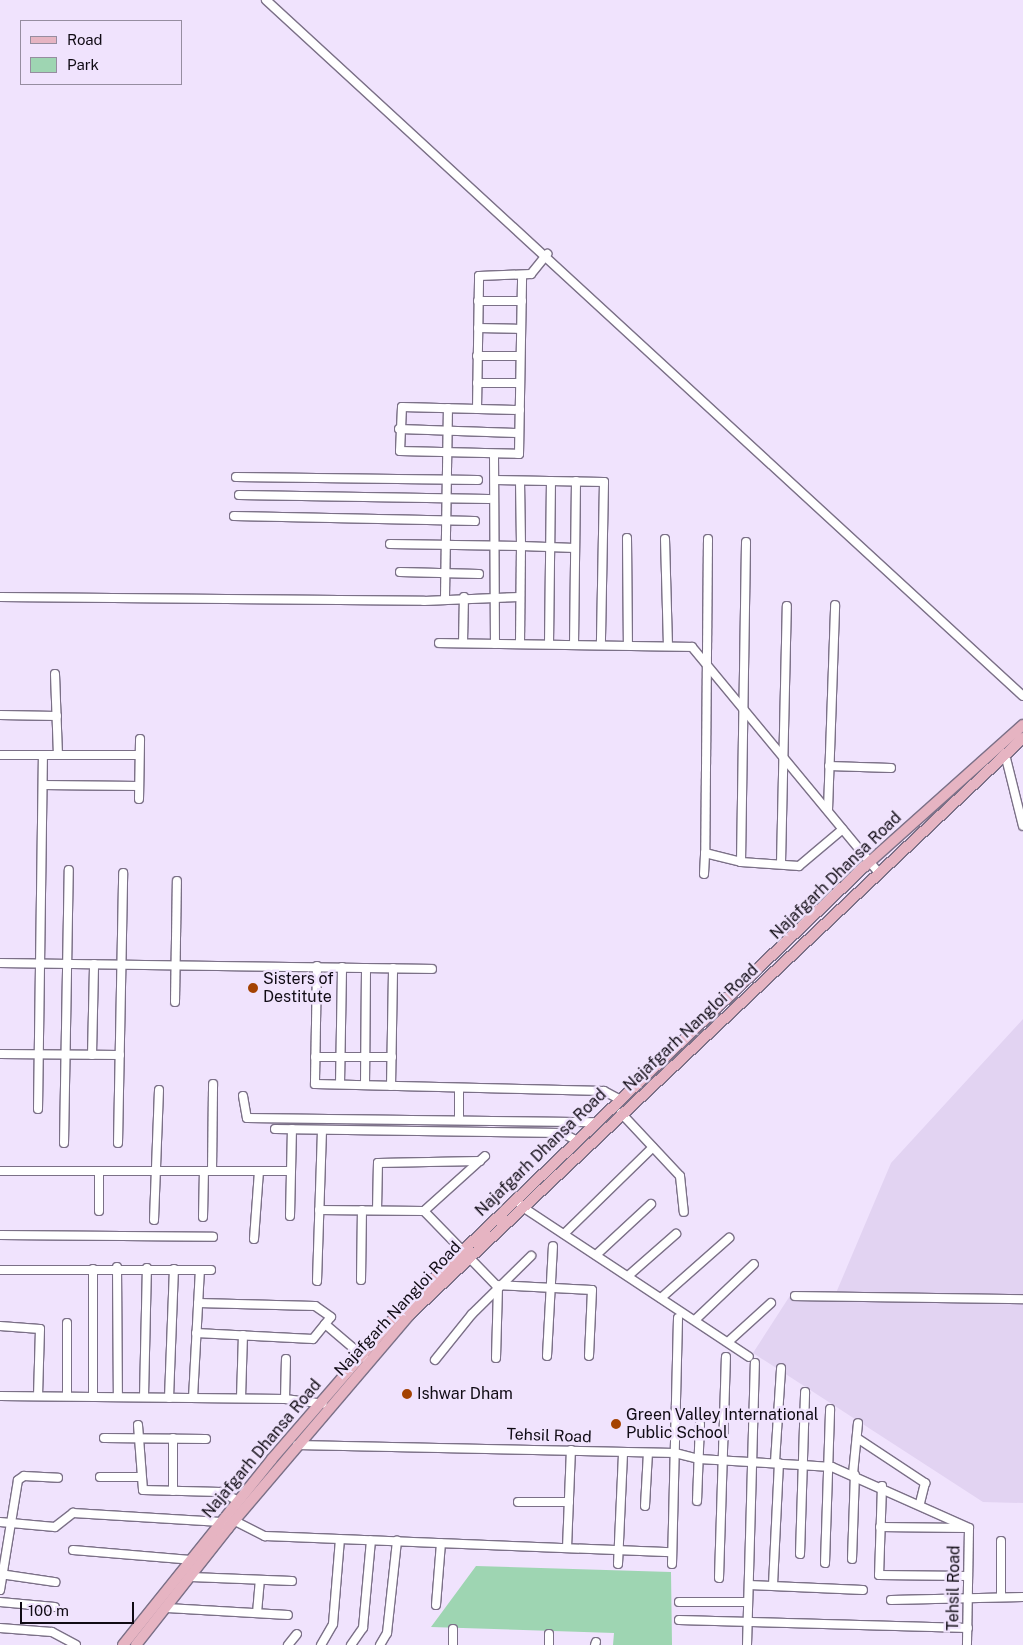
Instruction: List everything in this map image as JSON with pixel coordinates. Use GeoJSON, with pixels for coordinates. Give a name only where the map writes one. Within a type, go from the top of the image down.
{"type":"FeatureCollection","features":[{"type":"Feature","properties":{"kind":"main road","name":"Najafgarh Dhansa Road"},"geometry":{"type":"LineString","coordinates":[[464,1252],[576,1140],[590,1134],[595,1122],[869,863],[1023,725]]}},
{"type":"Feature","properties":{"kind":"main road","name":"Najafgarh Nangloi Road"},"geometry":{"type":"LineString","coordinates":[[136,1642],[167,1608],[191,1577],[227,1520],[297,1446],[331,1405],[365,1358],[464,1252],[521,1206],[590,1134],[621,1113],[911,839],[1023,738]]}},
{"type":"Feature","properties":{"kind":"main road"},"geometry":{"type":"LineString","coordinates":[[947,792],[954,800]]}},
{"type":"Feature","properties":{"kind":"main road"},"geometry":{"type":"LineString","coordinates":[[904,831],[911,839]]}},
{"type":"Feature","properties":{"kind":"main road","name":"Najafgarh Dhansa Road"},"geometry":{"type":"LineString","coordinates":[[122,1645],[136,1642],[191,1560],[227,1520],[239,1501],[319,1404],[365,1358]]}},
{"type":"Feature","properties":{"kind":"street"},"geometry":{"type":"LineString","coordinates":[[266,0],[547,254],[1023,696]]}},
{"type":"Feature","properties":{"kind":"street"},"geometry":{"type":"LineString","coordinates":[[477,409],[479,276],[534,273],[547,254]]}},
{"type":"Feature","properties":{"kind":"street"},"geometry":{"type":"LineString","coordinates":[[520,410],[402,407],[400,429],[401,453],[518,455],[520,410],[522,275]]}},
{"type":"Feature","properties":{"kind":"street"},"geometry":{"type":"LineString","coordinates":[[478,301],[522,302]]}},
{"type":"Feature","properties":{"kind":"street"},"geometry":{"type":"LineString","coordinates":[[478,328],[521,329]]}},
{"type":"Feature","properties":{"kind":"street"},"geometry":{"type":"LineString","coordinates":[[477,356],[520,356]]}},
{"type":"Feature","properties":{"kind":"street"},"geometry":{"type":"LineString","coordinates":[[477,383],[520,384]]}},
{"type":"Feature","properties":{"kind":"street"},"geometry":{"type":"LineString","coordinates":[[445,597],[448,408]]}},
{"type":"Feature","properties":{"kind":"street"},"geometry":{"type":"LineString","coordinates":[[400,429],[519,433]]}},
{"type":"Feature","properties":{"kind":"street"},"geometry":{"type":"LineString","coordinates":[[494,455],[496,546],[495,644]]}},
{"type":"Feature","properties":{"kind":"street"},"geometry":{"type":"LineString","coordinates":[[236,477],[478,480]]}},
{"type":"Feature","properties":{"kind":"street"},"geometry":{"type":"LineString","coordinates":[[495,480],[576,481],[604,484],[601,645]]}},
{"type":"Feature","properties":{"kind":"street"},"geometry":{"type":"LineString","coordinates":[[520,481],[520,644]]}},
{"type":"Feature","properties":{"kind":"street"},"geometry":{"type":"LineString","coordinates":[[549,644],[551,481]]}},
{"type":"Feature","properties":{"kind":"street"},"geometry":{"type":"LineString","coordinates":[[574,645],[576,481]]}},
{"type":"Feature","properties":{"kind":"street"},"geometry":{"type":"LineString","coordinates":[[239,495],[489,499]]}},
{"type":"Feature","properties":{"kind":"street"},"geometry":{"type":"LineString","coordinates":[[234,516],[475,521]]}},
{"type":"Feature","properties":{"kind":"street"},"geometry":{"type":"LineString","coordinates":[[626,538],[628,646]]}},
{"type":"Feature","properties":{"kind":"street"},"geometry":{"type":"LineString","coordinates":[[665,539],[668,646]]}},
{"type":"Feature","properties":{"kind":"street"},"geometry":{"type":"LineString","coordinates":[[704,874],[704,659],[708,539]]}},
{"type":"Feature","properties":{"kind":"street"},"geometry":{"type":"LineString","coordinates":[[741,862],[746,542]]}},
{"type":"Feature","properties":{"kind":"street"},"geometry":{"type":"LineString","coordinates":[[390,544],[575,548]]}},
{"type":"Feature","properties":{"kind":"street"},"geometry":{"type":"LineString","coordinates":[[400,572],[479,574]]}},
{"type":"Feature","properties":{"kind":"street"},"geometry":{"type":"LineString","coordinates":[[0,597],[424,602],[445,597],[520,597]]}},
{"type":"Feature","properties":{"kind":"street"},"geometry":{"type":"LineString","coordinates":[[463,644],[464,597]]}},
{"type":"Feature","properties":{"kind":"street"},"geometry":{"type":"LineString","coordinates":[[828,810],[835,605]]}},
{"type":"Feature","properties":{"kind":"street"},"geometry":{"type":"LineString","coordinates":[[781,863],[785,758],[787,606]]}},
{"type":"Feature","properties":{"kind":"street"},"geometry":{"type":"LineString","coordinates":[[439,643],[692,647],[704,659],[877,872]]}},
{"type":"Feature","properties":{"kind":"street"},"geometry":{"type":"LineString","coordinates":[[55,674],[58,755]]}},
{"type":"Feature","properties":{"kind":"street"},"geometry":{"type":"LineString","coordinates":[[0,715],[57,716]]}},
{"type":"Feature","properties":{"kind":"street"},"geometry":{"type":"LineString","coordinates":[[139,799],[140,739]]}},
{"type":"Feature","properties":{"kind":"street"},"geometry":{"type":"LineString","coordinates":[[1005,754],[1023,826]]}},
{"type":"Feature","properties":{"kind":"street"},"geometry":{"type":"LineString","coordinates":[[0,755],[140,755]]}},
{"type":"Feature","properties":{"kind":"street"},"geometry":{"type":"LineString","coordinates":[[38,1109],[42,964],[43,755]]}},
{"type":"Feature","properties":{"kind":"street"},"geometry":{"type":"LineString","coordinates":[[829,766],[891,768]]}},
{"type":"Feature","properties":{"kind":"street"},"geometry":{"type":"LineString","coordinates":[[43,784],[139,786]]}},
{"type":"Feature","properties":{"kind":"street"},"geometry":{"type":"LineString","coordinates":[[705,853],[741,862],[804,865],[843,829]]}},
{"type":"Feature","properties":{"kind":"street"},"geometry":{"type":"LineString","coordinates":[[64,1143],[68,1054],[69,870]]}},
{"type":"Feature","properties":{"kind":"street"},"geometry":{"type":"LineString","coordinates":[[118,1143],[123,874]]}},
{"type":"Feature","properties":{"kind":"street"},"geometry":{"type":"LineString","coordinates":[[175,1002],[176,881]]}},
{"type":"Feature","properties":{"kind":"street"},"geometry":{"type":"LineString","coordinates":[[0,963],[432,969]]}},
{"type":"Feature","properties":{"kind":"street"},"geometry":{"type":"LineString","coordinates":[[92,1055],[94,964]]}},
{"type":"Feature","properties":{"kind":"street"},"geometry":{"type":"LineString","coordinates":[[317,966],[314,1083],[604,1091],[619,1099]]}},
{"type":"Feature","properties":{"kind":"street"},"geometry":{"type":"LineString","coordinates":[[340,1084],[342,967]]}},
{"type":"Feature","properties":{"kind":"street"},"geometry":{"type":"LineString","coordinates":[[365,1085],[366,968]]}},
{"type":"Feature","properties":{"kind":"street"},"geometry":{"type":"LineString","coordinates":[[391,1086],[393,968]]}},
{"type":"Feature","properties":{"kind":"street"},"geometry":{"type":"LineString","coordinates":[[0,1054],[120,1055]]}},
{"type":"Feature","properties":{"kind":"street"},"geometry":{"type":"LineString","coordinates":[[315,1057],[365,1058],[392,1056]]}},
{"type":"Feature","properties":{"kind":"street"},"geometry":{"type":"LineString","coordinates":[[203,1217],[208,1171],[213,1084]]}},
{"type":"Feature","properties":{"kind":"street"},"geometry":{"type":"LineString","coordinates":[[459,1088],[459,1118]]}},
{"type":"Feature","properties":{"kind":"street"},"geometry":{"type":"LineString","coordinates":[[154,1220],[159,1090]]}},
{"type":"Feature","properties":{"kind":"street"},"geometry":{"type":"LineString","coordinates":[[243,1096],[247,1118],[459,1118],[595,1122]]}},
{"type":"Feature","properties":{"kind":"street"},"geometry":{"type":"LineString","coordinates":[[621,1113],[680,1176],[684,1212]]}},
{"type":"Feature","properties":{"kind":"street"},"geometry":{"type":"LineString","coordinates":[[274,1129],[562,1133],[576,1140]]}},
{"type":"Feature","properties":{"kind":"street"},"geometry":{"type":"LineString","coordinates":[[290,1216],[292,1129]]}},
{"type":"Feature","properties":{"kind":"street"},"geometry":{"type":"LineString","coordinates":[[316,1281],[322,1130]]}},
{"type":"Feature","properties":{"kind":"street"},"geometry":{"type":"LineString","coordinates":[[564,1234],[653,1147]]}},
{"type":"Feature","properties":{"kind":"street"},"geometry":{"type":"LineString","coordinates":[[319,1210],[424,1211],[483,1158],[378,1163],[377,1210]]}},
{"type":"Feature","properties":{"kind":"street"},"geometry":{"type":"LineString","coordinates":[[0,1171],[290,1171]]}},
{"type":"Feature","properties":{"kind":"street"},"geometry":{"type":"LineString","coordinates":[[99,1171],[99,1210]]}},
{"type":"Feature","properties":{"kind":"street"},"geometry":{"type":"LineString","coordinates":[[254,1239],[259,1171]]}},
{"type":"Feature","properties":{"kind":"street"},"geometry":{"type":"LineString","coordinates":[[596,1255],[651,1204]]}},
{"type":"Feature","properties":{"kind":"street"},"geometry":{"type":"LineString","coordinates":[[521,1206],[749,1357]]}},
{"type":"Feature","properties":{"kind":"street"},"geometry":{"type":"LineString","coordinates":[[361,1280],[362,1210]]}},
{"type":"Feature","properties":{"kind":"street"},"geometry":{"type":"LineString","coordinates":[[424,1211],[498,1286],[593,1292],[589,1356]]}},
{"type":"Feature","properties":{"kind":"street"},"geometry":{"type":"LineString","coordinates":[[628,1276],[676,1234]]}},
{"type":"Feature","properties":{"kind":"street"},"geometry":{"type":"LineString","coordinates":[[0,1235],[213,1237]]}},
{"type":"Feature","properties":{"kind":"street"},"geometry":{"type":"LineString","coordinates":[[661,1298],[729,1238]]}},
{"type":"Feature","properties":{"kind":"street"},"geometry":{"type":"LineString","coordinates":[[547,1356],[553,1246]]}},
{"type":"Feature","properties":{"kind":"street"},"geometry":{"type":"LineString","coordinates":[[434,1360],[498,1286],[530,1256]]}},
{"type":"Feature","properties":{"kind":"street"},"geometry":{"type":"LineString","coordinates":[[695,1320],[754,1264]]}},
{"type":"Feature","properties":{"kind":"street"},"geometry":{"type":"LineString","coordinates":[[117,1267],[118,1397]]}},
{"type":"Feature","properties":{"kind":"street"},"geometry":{"type":"LineString","coordinates":[[0,1270],[117,1267],[211,1270]]}},
{"type":"Feature","properties":{"kind":"street"},"geometry":{"type":"LineString","coordinates":[[144,1397],[147,1268]]}},
{"type":"Feature","properties":{"kind":"street"},"geometry":{"type":"LineString","coordinates":[[93,1269],[93,1397]]}},
{"type":"Feature","properties":{"kind":"street"},"geometry":{"type":"LineString","coordinates":[[169,1398],[174,1269]]}},
{"type":"Feature","properties":{"kind":"street"},"geometry":{"type":"LineString","coordinates":[[193,1398],[200,1270]]}},
{"type":"Feature","properties":{"kind":"street"},"geometry":{"type":"LineString","coordinates":[[496,1358],[498,1286]]}},
{"type":"Feature","properties":{"kind":"street"},"geometry":{"type":"LineString","coordinates":[[795,1296],[1023,1299]]}},
{"type":"Feature","properties":{"kind":"street"},"geometry":{"type":"LineString","coordinates":[[196,1333],[313,1338],[331,1317],[315,1306],[198,1303]]}},
{"type":"Feature","properties":{"kind":"street"},"geometry":{"type":"LineString","coordinates":[[728,1342],[771,1303]]}},
{"type":"Feature","properties":{"kind":"street"},"geometry":{"type":"LineString","coordinates":[[672,1564],[678,1318]]}},
{"type":"Feature","properties":{"kind":"street"},"geometry":{"type":"LineString","coordinates":[[67,1396],[68,1323]]}},
{"type":"Feature","properties":{"kind":"street"},"geometry":{"type":"LineString","coordinates":[[325,1324],[365,1358]]}},
{"type":"Feature","properties":{"kind":"street"},"geometry":{"type":"LineString","coordinates":[[0,1326],[40,1329],[38,1396]]}},
{"type":"Feature","properties":{"kind":"street"},"geometry":{"type":"LineString","coordinates":[[241,1398],[243,1335]]}},
{"type":"Feature","properties":{"kind":"street"},"geometry":{"type":"LineString","coordinates":[[719,1578],[726,1357]]}},
{"type":"Feature","properties":{"kind":"street"},"geometry":{"type":"LineString","coordinates":[[285,1398],[286,1359]]}},
{"type":"Feature","properties":{"kind":"street"},"geometry":{"type":"LineString","coordinates":[[747,1645],[755,1363]]}},
{"type":"Feature","properties":{"kind":"street"},"geometry":{"type":"LineString","coordinates":[[773,1585],[781,1368]]}},
{"type":"Feature","properties":{"kind":"street"},"geometry":{"type":"LineString","coordinates":[[800,1554],[806,1392]]}},
{"type":"Feature","properties":{"kind":"street"},"geometry":{"type":"LineString","coordinates":[[0,1396],[285,1398],[331,1405]]}},
{"type":"Feature","properties":{"kind":"street"},"geometry":{"type":"LineString","coordinates":[[826,1563],[830,1409]]}},
{"type":"Feature","properties":{"kind":"street"},"geometry":{"type":"LineString","coordinates":[[852,1559],[854,1475],[858,1423]]}},
{"type":"Feature","properties":{"kind":"street"},"geometry":{"type":"LineString","coordinates":[[697,1501],[700,1424]]}},
{"type":"Feature","properties":{"kind":"street"},"geometry":{"type":"LineString","coordinates":[[138,1425],[143,1490],[221,1492],[239,1501]]}},
{"type":"Feature","properties":{"kind":"street"},"geometry":{"type":"LineString","coordinates":[[104,1438],[206,1439]]}},
{"type":"Feature","properties":{"kind":"street"},"geometry":{"type":"LineString","coordinates":[[173,1438],[173,1491]]}},
{"type":"Feature","properties":{"kind":"street"},"geometry":{"type":"LineString","coordinates":[[857,1438],[925,1483],[920,1503]]}},
{"type":"Feature","properties":{"kind":"street","name":"Tehsil Road"},"geometry":{"type":"LineString","coordinates":[[297,1446],[675,1453],[699,1459],[753,1459],[828,1466],[882,1486],[969,1528],[967,1645]]}},
{"type":"Feature","properties":{"kind":"street"},"geometry":{"type":"LineString","coordinates":[[567,1548],[571,1450]]}},
{"type":"Feature","properties":{"kind":"street"},"geometry":{"type":"LineString","coordinates":[[618,1564],[623,1452]]}},
{"type":"Feature","properties":{"kind":"street"},"geometry":{"type":"LineString","coordinates":[[645,1506],[648,1452]]}},
{"type":"Feature","properties":{"kind":"street"},"geometry":{"type":"LineString","coordinates":[[0,1590],[1,1574],[20,1477],[58,1478]]}},
{"type":"Feature","properties":{"kind":"street"},"geometry":{"type":"LineString","coordinates":[[100,1477],[141,1477]]}},
{"type":"Feature","properties":{"kind":"street"},"geometry":{"type":"LineString","coordinates":[[882,1486],[879,1574],[968,1576]]}},
{"type":"Feature","properties":{"kind":"street"},"geometry":{"type":"LineString","coordinates":[[518,1502],[569,1502]]}},
{"type":"Feature","properties":{"kind":"street"},"geometry":{"type":"LineString","coordinates":[[0,1522],[55,1528],[73,1513],[227,1520],[264,1536],[672,1552]]}},
{"type":"Feature","properties":{"kind":"street"},"geometry":{"type":"LineString","coordinates":[[880,1527],[969,1528]]}},
{"type":"Feature","properties":{"kind":"street"},"geometry":{"type":"LineString","coordinates":[[321,1645],[333,1624],[340,1539]]}},
{"type":"Feature","properties":{"kind":"street"},"geometry":{"type":"LineString","coordinates":[[351,1645],[363,1628],[371,1540]]}},
{"type":"Feature","properties":{"kind":"street"},"geometry":{"type":"LineString","coordinates":[[380,1645],[387,1633],[397,1541]]}},
{"type":"Feature","properties":{"kind":"street"},"geometry":{"type":"LineString","coordinates":[[1001,1542],[1001,1597]]}},
{"type":"Feature","properties":{"kind":"street"},"geometry":{"type":"LineString","coordinates":[[436,1605],[441,1543]]}},
{"type":"Feature","properties":{"kind":"street"},"geometry":{"type":"LineString","coordinates":[[73,1550],[178,1556],[191,1560]]}},
{"type":"Feature","properties":{"kind":"street"},"geometry":{"type":"LineString","coordinates":[[1,1574],[55,1582]]}},
{"type":"Feature","properties":{"kind":"street"},"geometry":{"type":"LineString","coordinates":[[191,1577],[292,1581]]}},
{"type":"Feature","properties":{"kind":"street"},"geometry":{"type":"LineString","coordinates":[[257,1613],[260,1580]]}},
{"type":"Feature","properties":{"kind":"street"},"geometry":{"type":"LineString","coordinates":[[749,1585],[863,1590]]}},
{"type":"Feature","properties":{"kind":"street"},"geometry":{"type":"LineString","coordinates":[[891,1600],[1023,1597]]}},
{"type":"Feature","properties":{"kind":"street"},"geometry":{"type":"LineString","coordinates":[[0,1602],[55,1607]]}},
{"type":"Feature","properties":{"kind":"street"},"geometry":{"type":"LineString","coordinates":[[679,1602],[748,1602]]}},
{"type":"Feature","properties":{"kind":"street"},"geometry":{"type":"LineString","coordinates":[[167,1608],[288,1615]]}},
{"type":"Feature","properties":{"kind":"street"},"geometry":{"type":"LineString","coordinates":[[679,1620],[747,1624],[968,1628]]}},
{"type":"Feature","properties":{"kind":"street"},"geometry":{"type":"LineString","coordinates":[[0,1628],[52,1632],[76,1645]]}},
{"type":"Feature","properties":{"kind":"street"},"geometry":{"type":"LineString","coordinates":[[453,1645],[454,1629]]}},
{"type":"Feature","properties":{"kind":"street"},"geometry":{"type":"LineString","coordinates":[[288,1645],[297,1634]]}},
{"type":"Feature","properties":{"kind":"street"},"geometry":{"type":"LineString","coordinates":[[549,1634],[549,1645]]}},
{"type":"Feature","properties":{"kind":"shaded area"},"geometry":{"type":"Polygon","coordinates":[[[1023,1019],[1023,1503],[983,1502],[753,1353],[793,1291],[836,1293],[891,1163],[1023,1019]]]}},
{"type":"Feature","properties":{"kind":"green space"},"geometry":{"type":"Polygon","coordinates":[[[476,1566],[671,1572],[672,1645],[613,1645],[614,1633],[431,1627],[476,1566]]]}},
{"type":"Feature","properties":{"kind":"place","name":"Sisters of Destitute"},"geometry":{"type":"Point","coordinates":[253,988]}},
{"type":"Feature","properties":{"kind":"place","name":"Ishwar Dham"},"geometry":{"type":"Point","coordinates":[407,1394]}},
{"type":"Feature","properties":{"kind":"place","name":"Green Valley International Public School"},"geometry":{"type":"Point","coordinates":[616,1424]}}]}
